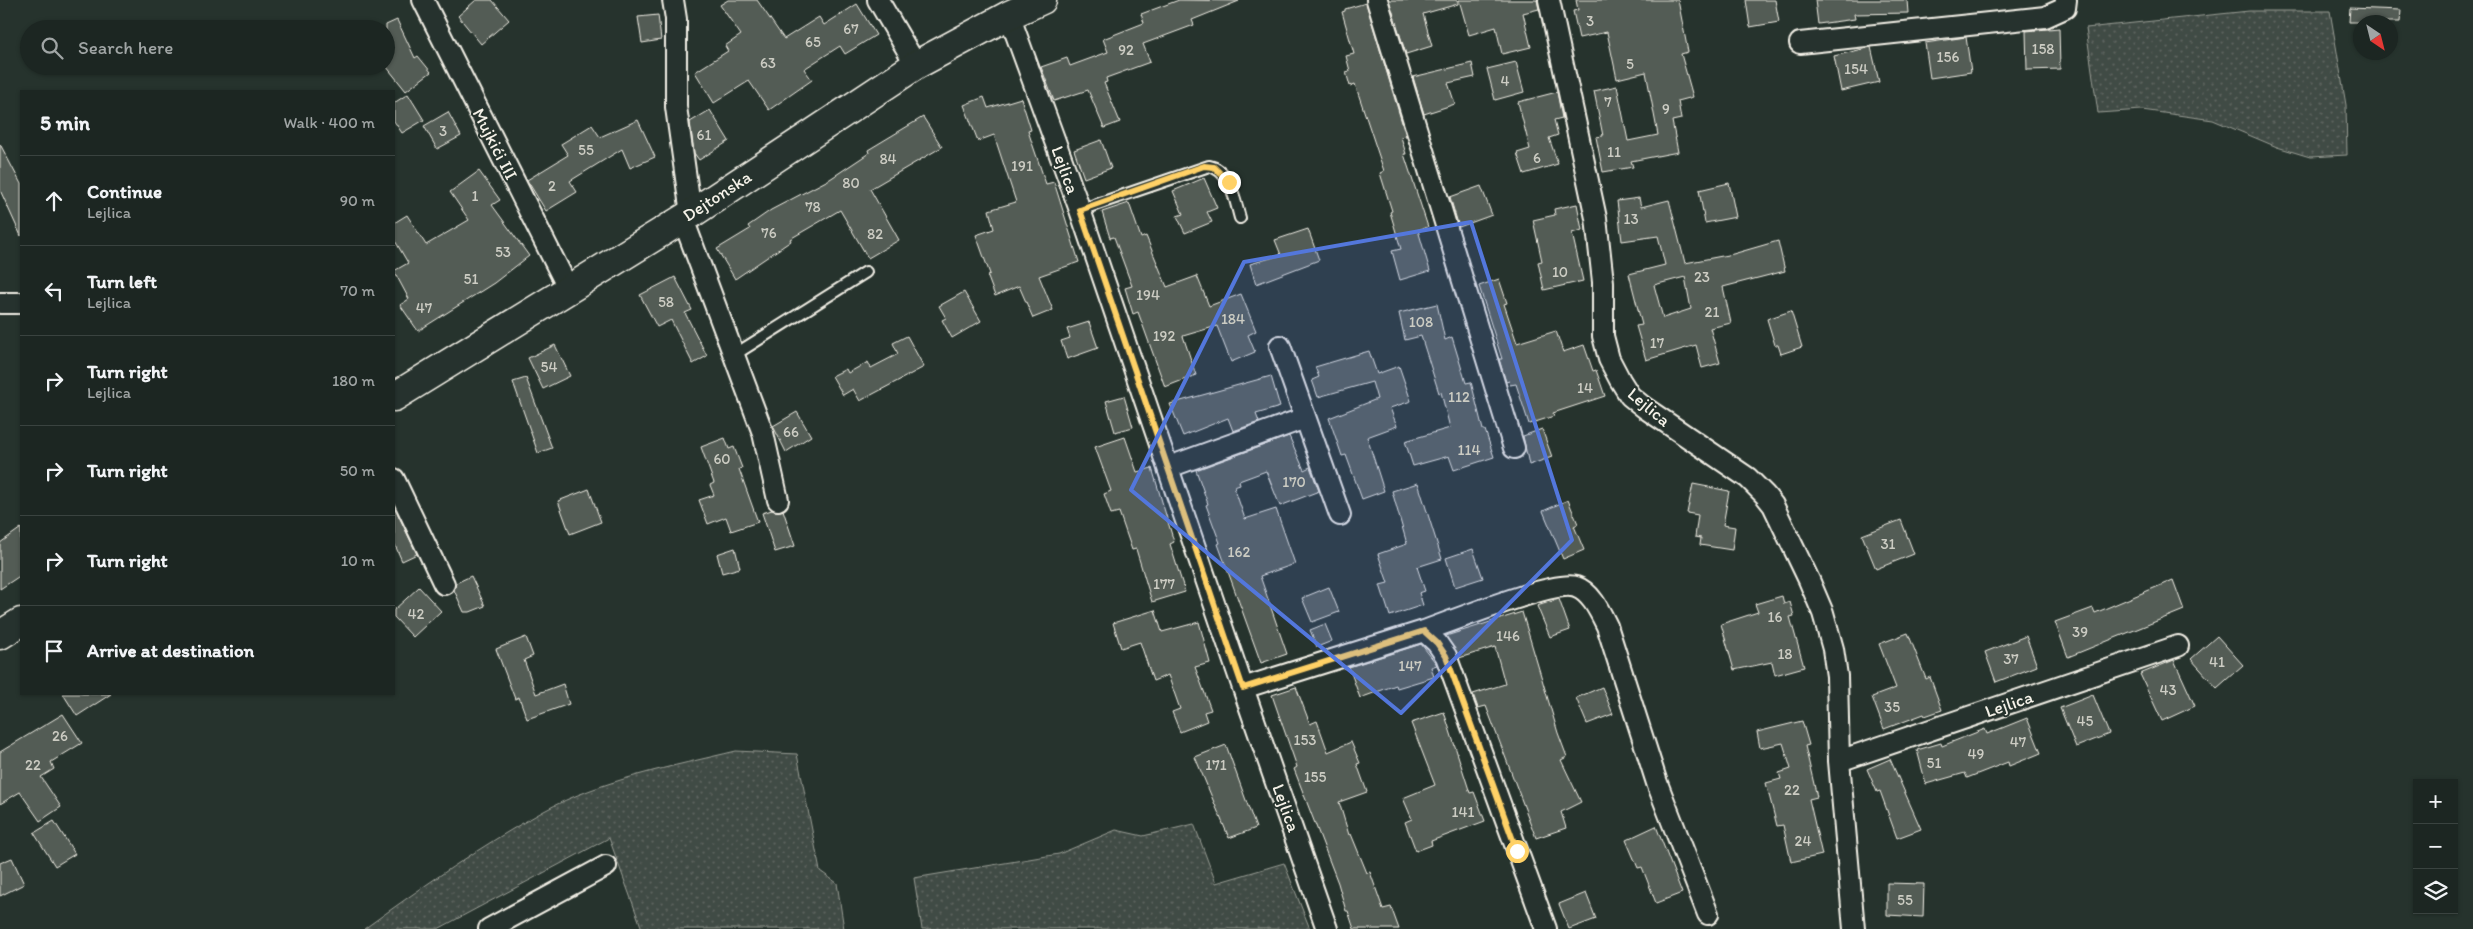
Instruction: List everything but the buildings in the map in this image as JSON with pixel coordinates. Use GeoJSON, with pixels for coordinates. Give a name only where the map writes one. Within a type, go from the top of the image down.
{"type":"FeatureCollection","features":[{"type":"Feature","properties":{"kind":"main road","name":"Dejtonska"},"geometry":{"type":"LineString","coordinates":[[395,395],[687,217],[916,65],[1009,15],[1042,0]]}},
{"type":"Feature","properties":{"kind":"main road"},"geometry":{"type":"LineString","coordinates":[[0,635],[20,623]]}},
{"type":"Feature","properties":{"kind":"street","name":"Mujkići III"},"geometry":{"type":"LineString","coordinates":[[423,0],[568,288]]}},
{"type":"Feature","properties":{"kind":"street"},"geometry":{"type":"LineString","coordinates":[[673,0],[676,19],[676,107],[687,217],[734,355],[764,433],[778,500]]}},
{"type":"Feature","properties":{"kind":"street"},"geometry":{"type":"LineString","coordinates":[[878,0],[916,65]]}},
{"type":"Feature","properties":{"kind":"street"},"geometry":{"type":"LineString","coordinates":[[1377,0],[1514,448]]}},
{"type":"Feature","properties":{"kind":"street","name":"Lejlica"},"geometry":{"type":"LineString","coordinates":[[1549,0],[1596,218],[1603,282],[1603,336],[1609,359],[1630,396],[1748,478],[1773,506],[1809,580],[1822,613],[1833,650],[1837,676],[1839,761],[1854,929]]}},
{"type":"Feature","properties":{"kind":"street"},"geometry":{"type":"LineString","coordinates":[[1800,43],[2045,17],[2065,8],[2066,0]]}},
{"type":"Feature","properties":{"kind":"street","name":"Lejlica"},"geometry":{"type":"LineString","coordinates":[[1009,15],[1080,210],[1327,929]]}},
{"type":"Feature","properties":{"kind":"street"},"geometry":{"type":"LineString","coordinates":[[0,303],[20,302]]}},
{"type":"Feature","properties":{"kind":"street"},"geometry":{"type":"LineString","coordinates":[[1280,346],[1340,515]]}},
{"type":"Feature","properties":{"kind":"street"},"geometry":{"type":"LineString","coordinates":[[1169,467],[1305,418]]}},
{"type":"Feature","properties":{"kind":"street"},"geometry":{"type":"LineString","coordinates":[[395,482],[444,584]]}},
{"type":"Feature","properties":{"kind":"street"},"geometry":{"type":"LineString","coordinates":[[1243,688],[1424,631],[1532,593],[1564,586],[1575,586],[1584,592],[1598,609],[1607,626],[1657,783],[1708,914]]}},
{"type":"Feature","properties":{"kind":"street"},"geometry":{"type":"LineString","coordinates":[[1424,631],[1437,643],[1446,656],[1546,929]]}},
{"type":"Feature","properties":{"kind":"street","name":"Lejlica"},"geometry":{"type":"LineString","coordinates":[[1839,761],[2178,646]]}},
{"type":"Feature","properties":{"kind":"street"},"geometry":{"type":"LineString","coordinates":[[489,929],[606,866]]}},
{"type":"Feature","properties":{"kind":"lane"},"geometry":{"type":"LineString","coordinates":[[1080,210],[1209,166],[1220,171],[1229,182],[1240,218]]}},
{"type":"Feature","properties":{"kind":"lane"},"geometry":{"type":"LineString","coordinates":[[734,355],[866,272]]}},
{"type":"Feature","properties":{"kind":"highlighted area"},"geometry":{"type":"Polygon","coordinates":[[[1471,222],[1572,540],[1401,713],[1131,490],[1244,262],[1471,222]]]}},
{"type":"Feature","properties":{"kind":"shaded area"},"geometry":{"type":"Polygon","coordinates":[[[2249,11],[2330,11],[2346,105],[2347,155],[2310,157],[2277,147],[2213,120],[2142,110],[2098,113],[2086,28],[2249,11]]]}},
{"type":"Feature","properties":{"kind":"shaded area"},"geometry":{"type":"Polygon","coordinates":[[[736,751],[797,754],[820,871],[837,883],[844,929],[642,929],[609,838],[438,929],[364,929],[475,852],[566,800],[613,782],[736,751]]]}},
{"type":"Feature","properties":{"kind":"shaded area"},"geometry":{"type":"Polygon","coordinates":[[[1194,824],[1216,883],[1284,863],[1310,929],[922,929],[914,878],[1059,854],[1116,830],[1143,836],[1194,824]]]}},
{"type":"Feature","properties":{"kind":"route"},"geometry":{"type":"LineString","coordinates":[[1229,182],[1214,167],[1204,166],[1080,210],[1243,688],[1424,631],[1437,643],[1446,656],[1517,851]]}}]}
